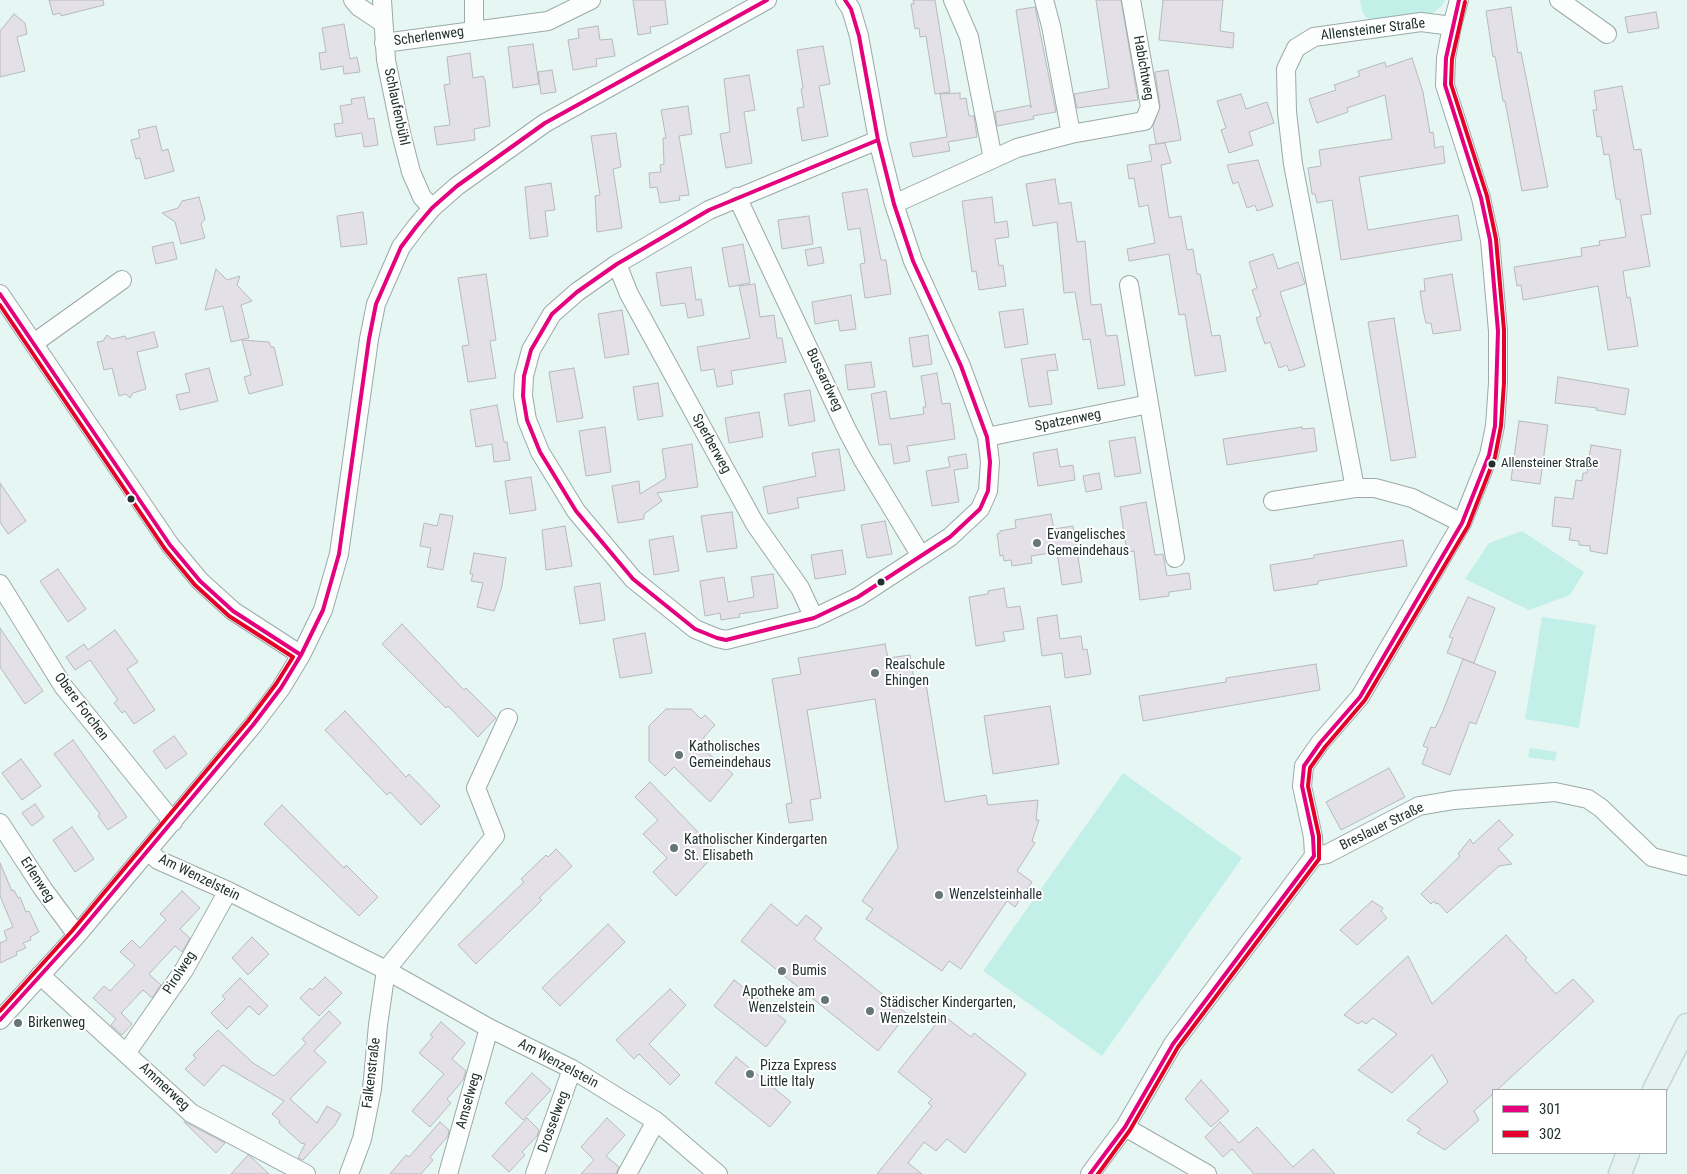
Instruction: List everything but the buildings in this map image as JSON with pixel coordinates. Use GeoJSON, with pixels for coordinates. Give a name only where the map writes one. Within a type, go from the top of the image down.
{"type":"FeatureCollection","features":[{"type":"Feature","properties":{"kind":"main road"},"geometry":{"type":"LineString","coordinates":[[1655,1089],[1687,1025]]}},
{"type":"Feature","properties":{"kind":"main road"},"geometry":{"type":"LineString","coordinates":[[1620,1174],[1628,1154]]}},
{"type":"Feature","properties":{"kind":"street"},"geometry":{"type":"LineString","coordinates":[[353,0],[359,7],[383,23]]}},
{"type":"Feature","properties":{"kind":"street","name":"Schlaufenbühl"},"geometry":{"type":"LineString","coordinates":[[382,0],[386,60],[411,172],[422,197],[432,208]]}},
{"type":"Feature","properties":{"kind":"street","name":"Scherlenweg"},"geometry":{"type":"LineString","coordinates":[[474,0],[474,31]]}},
{"type":"Feature","properties":{"kind":"street","name":"Scherlenweg"},"geometry":{"type":"LineString","coordinates":[[384,43],[548,21],[591,0]]}},
{"type":"Feature","properties":{"kind":"street"},"geometry":{"type":"LineString","coordinates":[[0,1020],[77,935],[253,725],[281,688],[301,655],[323,610],[339,554],[369,338],[376,304],[401,247],[432,208],[484,165],[546,123],[767,0]]}},
{"type":"Feature","properties":{"kind":"street"},"geometry":{"type":"LineString","coordinates":[[845,0],[851,9],[859,36],[878,140],[894,204],[913,261],[961,366],[987,437],[990,475],[988,491],[980,508],[950,537],[879,585],[814,618],[726,640],[695,629],[633,579],[576,511],[540,452],[527,420],[523,396],[524,376],[531,350],[552,314],[577,292],[617,264],[709,210],[878,140]]}},
{"type":"Feature","properties":{"kind":"street"},"geometry":{"type":"LineString","coordinates":[[954,0],[969,37],[993,159]]}},
{"type":"Feature","properties":{"kind":"street"},"geometry":{"type":"LineString","coordinates":[[1044,0],[1051,26],[1071,134]]}},
{"type":"Feature","properties":{"kind":"street","name":"Habichtweg"},"geometry":{"type":"LineString","coordinates":[[894,204],[1017,148],[1071,134],[1144,121],[1150,106],[1131,0]]}},
{"type":"Feature","properties":{"kind":"street"},"geometry":{"type":"LineString","coordinates":[[1090,1174],[1125,1127],[1173,1044],[1314,856],[1313,837],[1302,786],[1304,766],[1320,743],[1360,697],[1462,523],[1489,455],[1495,426],[1498,383],[1498,331],[1487,221],[1445,85],[1446,58],[1452,26],[1460,0]]}},
{"type":"Feature","properties":{"kind":"street"},"geometry":{"type":"LineString","coordinates":[[1559,0],[1608,34]]}},
{"type":"Feature","properties":{"kind":"street","name":"Allensteiner Straße"},"geometry":{"type":"LineString","coordinates":[[1354,488],[1293,164],[1287,112],[1286,69],[1296,48],[1314,38],[1421,22],[1452,26]]}},
{"type":"Feature","properties":{"kind":"street","name":"Bussardweg"},"geometry":{"type":"LineString","coordinates":[[737,197],[862,460],[921,556]]}},
{"type":"Feature","properties":{"kind":"street","name":"Sperberweg"},"geometry":{"type":"LineString","coordinates":[[617,264],[629,294],[755,524],[800,588],[814,618]]}},
{"type":"Feature","properties":{"kind":"street"},"geometry":{"type":"LineString","coordinates":[[34,343],[122,280]]}},
{"type":"Feature","properties":{"kind":"street"},"geometry":{"type":"LineString","coordinates":[[1129,285],[1175,558]]}},
{"type":"Feature","properties":{"kind":"street"},"geometry":{"type":"LineString","coordinates":[[0,294],[170,545],[200,582],[233,611],[301,655]]}},
{"type":"Feature","properties":{"kind":"street","name":"Spatzenweg"},"geometry":{"type":"LineString","coordinates":[[987,437],[1149,404]]}},
{"type":"Feature","properties":{"kind":"street"},"geometry":{"type":"LineString","coordinates":[[1273,501],[1354,488],[1374,488],[1412,498],[1462,523]]}},
{"type":"Feature","properties":{"kind":"street","name":"Obere Forchen"},"geometry":{"type":"LineString","coordinates":[[0,584],[63,686],[172,822]]}},
{"type":"Feature","properties":{"kind":"street"},"geometry":{"type":"LineString","coordinates":[[386,970],[494,836],[476,788],[508,718]]}},
{"type":"Feature","properties":{"kind":"street","name":"Breslauer Straße"},"geometry":{"type":"LineString","coordinates":[[1314,856],[1327,854],[1419,806],[1454,800],[1539,792],[1570,795],[1588,800],[1601,808],[1652,857],[1687,866]]}},
{"type":"Feature","properties":{"kind":"street","name":"Erlenweg"},"geometry":{"type":"LineString","coordinates":[[0,823],[43,889],[77,935]]}},
{"type":"Feature","properties":{"kind":"street","name":"Am Wenzelstein"},"geometry":{"type":"LineString","coordinates":[[148,850],[158,860],[228,891],[386,970],[489,1028],[572,1069],[656,1121],[718,1174]]}},
{"type":"Feature","properties":{"kind":"street","name":"Pirolweg"},"geometry":{"type":"LineString","coordinates":[[127,1052],[184,970],[228,891]]}},
{"type":"Feature","properties":{"kind":"street","name":"Falkenstraße"},"geometry":{"type":"LineString","coordinates":[[349,1174],[362,1139],[372,1089],[378,1025],[386,970]]}},
{"type":"Feature","properties":{"kind":"street","name":"Ammerweg"},"geometry":{"type":"LineString","coordinates":[[40,975],[127,1052],[191,1113],[306,1174]]}},
{"type":"Feature","properties":{"kind":"street","name":"Amselweg"},"geometry":{"type":"LineString","coordinates":[[448,1174],[489,1028]]}},
{"type":"Feature","properties":{"kind":"street","name":"Drosselweg"},"geometry":{"type":"LineString","coordinates":[[535,1174],[572,1069]]}},
{"type":"Feature","properties":{"kind":"street"},"geometry":{"type":"LineString","coordinates":[[627,1174],[656,1121]]}},
{"type":"Feature","properties":{"kind":"street"},"geometry":{"type":"LineString","coordinates":[[1125,1127],[1207,1174]]}},
{"type":"Feature","properties":{"kind":"shaded area"},"geometry":{"type":"Polygon","coordinates":[[[1360,0],[1445,0],[1442,6],[1431,14],[1371,23],[1363,13],[1360,0]]]}},
{"type":"Feature","properties":{"kind":"shaded area"},"geometry":{"type":"Polygon","coordinates":[[[1522,531],[1584,572],[1570,595],[1529,610],[1465,579],[1489,543],[1522,531]]]}},
{"type":"Feature","properties":{"kind":"shaded area"},"geometry":{"type":"Polygon","coordinates":[[[1542,617],[1596,625],[1579,728],[1525,719],[1542,617]]]}},
{"type":"Feature","properties":{"kind":"shaded area"},"geometry":{"type":"Polygon","coordinates":[[[1530,748],[1557,752],[1555,761],[1528,757],[1530,748]]]}},
{"type":"Feature","properties":{"kind":"shaded area"},"geometry":{"type":"Polygon","coordinates":[[[1123,773],[1242,858],[1102,1056],[983,971],[1123,773]]]}},
{"type":"Feature","properties":{"kind":"transit line","name":"301"},"geometry":{"type":"LineString","coordinates":[[0,1020],[77,935],[253,725],[281,688],[301,655],[323,610],[339,554],[369,339],[376,304],[401,247],[416,227],[432,208],[457,186],[545,123],[767,0]]}},
{"type":"Feature","properties":{"kind":"transit line","name":"301"},"geometry":{"type":"LineString","coordinates":[[845,0],[851,9],[859,36],[878,140]]}},
{"type":"Feature","properties":{"kind":"transit line","name":"301"},"geometry":{"type":"LineString","coordinates":[[1314,856],[1313,837],[1302,786],[1304,766],[1320,743],[1360,697],[1462,523],[1489,455],[1495,426],[1498,331],[1490,240],[1481,198],[1445,85],[1446,58],[1459,0]]}},
{"type":"Feature","properties":{"kind":"transit line","name":"302"},"geometry":{"type":"LineString","coordinates":[[1098,1174],[1130,1130],[1178,1047],[1319,859],[1319,836],[1308,786],[1310,768],[1325,747],[1365,700],[1468,526],[1495,457],[1501,426],[1504,383],[1504,330],[1496,239],[1487,196],[1451,84],[1452,59],[1465,2]]}},
{"type":"Feature","properties":{"kind":"transit line","name":"301"},"geometry":{"type":"LineString","coordinates":[[878,140],[894,204],[913,261],[961,366],[987,437],[990,462],[988,491],[980,509],[950,537],[858,597],[814,618],[726,640],[717,638],[695,629],[633,579],[576,511],[540,452],[527,420],[523,396],[524,376],[531,350],[552,314],[577,292],[617,264],[709,210],[878,140]]}},
{"type":"Feature","properties":{"kind":"transit line","name":"301"},"geometry":{"type":"LineString","coordinates":[[0,294],[170,545],[200,581],[233,611],[301,655]]}},
{"type":"Feature","properties":{"kind":"transit line","name":"302"},"geometry":{"type":"LineString","coordinates":[[0,305],[165,549],[195,585],[229,616],[293,657],[276,684],[248,721],[72,931],[0,1011]]}},
{"type":"Feature","properties":{"kind":"transit line","name":"301"},"geometry":{"type":"LineString","coordinates":[[1090,1174],[1125,1127],[1173,1044],[1314,856]]}},
{"type":"Feature","properties":{"kind":"place","name":"Allensteiner Straße"},"geometry":{"type":"Point","coordinates":[1492,464]}},
{"type":"Feature","properties":{"kind":"place","name":"Evangelisches Gemeindehaus"},"geometry":{"type":"Point","coordinates":[1037,543]}},
{"type":"Feature","properties":{"kind":"place","name":"Realschule Ehingen"},"geometry":{"type":"Point","coordinates":[875,673]}},
{"type":"Feature","properties":{"kind":"place","name":"Katholisches Gemeindehaus"},"geometry":{"type":"Point","coordinates":[679,755]}},
{"type":"Feature","properties":{"kind":"place","name":"Katholischer Kindergarten St. Elisabeth"},"geometry":{"type":"Point","coordinates":[674,848]}},
{"type":"Feature","properties":{"kind":"place","name":"Wenzelsteinhalle"},"geometry":{"type":"Point","coordinates":[939,895]}},
{"type":"Feature","properties":{"kind":"place","name":"Bumis"},"geometry":{"type":"Point","coordinates":[782,971]}},
{"type":"Feature","properties":{"kind":"place","name":"Apotheke am Wenzelstein"},"geometry":{"type":"Point","coordinates":[825,1000]}},
{"type":"Feature","properties":{"kind":"place","name":"Städischer Kindergarten, Wenzelstein"},"geometry":{"type":"Point","coordinates":[870,1011]}},
{"type":"Feature","properties":{"kind":"place","name":"Birkenweg"},"geometry":{"type":"Point","coordinates":[18,1023]}},
{"type":"Feature","properties":{"kind":"place","name":"Pizza Express Little Italy"},"geometry":{"type":"Point","coordinates":[750,1074]}}]}
